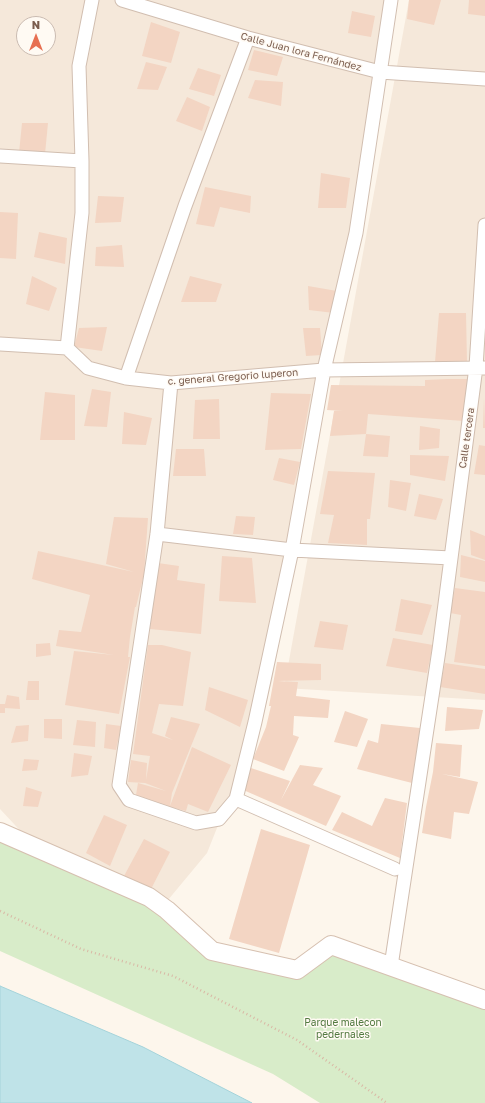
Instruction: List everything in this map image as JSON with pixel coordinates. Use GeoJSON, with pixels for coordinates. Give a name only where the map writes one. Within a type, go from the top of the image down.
{"type":"FeatureCollection","features":[{"type":"Feature","properties":{"kind":"main road"},"geometry":{"type":"LineString","coordinates":[[0,832],[149,897],[212,951],[297,970],[331,944],[485,1000]]}},
{"type":"Feature","properties":{"kind":"street"},"geometry":{"type":"LineString","coordinates":[[0,344],[67,348],[82,213],[79,66],[92,0]]}},
{"type":"Feature","properties":{"kind":"street","name":"Calle Juan lora Fernández"},"geometry":{"type":"LineString","coordinates":[[122,0],[248,38],[380,72],[485,79]]}},
{"type":"Feature","properties":{"kind":"street"},"geometry":{"type":"LineString","coordinates":[[171,383],[157,534],[119,785],[129,800],[196,823],[219,818],[236,799],[255,722],[292,550],[324,370],[356,233],[391,0]]}},
{"type":"Feature","properties":{"kind":"street"},"geometry":{"type":"LineString","coordinates":[[126,378],[185,206],[248,38]]}},
{"type":"Feature","properties":{"kind":"street"},"geometry":{"type":"LineString","coordinates":[[0,156],[82,161]]}},
{"type":"Feature","properties":{"kind":"street","name":"Calle tercera"},"geometry":{"type":"LineString","coordinates":[[391,966],[439,650],[451,558],[481,368],[485,225]]}},
{"type":"Feature","properties":{"kind":"street","name":"c. general Gregorio luperon"},"geometry":{"type":"LineString","coordinates":[[67,348],[88,368],[126,378],[171,383],[324,370],[481,368]]}},
{"type":"Feature","properties":{"kind":"street"},"geometry":{"type":"LineString","coordinates":[[157,534],[292,550],[451,558]]}},
{"type":"Feature","properties":{"kind":"street"},"geometry":{"type":"LineString","coordinates":[[236,799],[395,869]]}},
{"type":"Feature","properties":{"kind":"path"},"geometry":{"type":"LineString","coordinates":[[0,911],[81,949],[173,976],[297,1040],[387,1103]]}},
{"type":"Feature","properties":{"kind":"shaded area"},"geometry":{"type":"Polygon","coordinates":[[[0,0],[393,0],[320,421],[272,681],[266,705],[207,853],[129,947],[0,809],[0,0]]]}},
{"type":"Feature","properties":{"kind":"shaded area"},"geometry":{"type":"Polygon","coordinates":[[[409,0],[485,0],[485,700],[284,688],[409,0]]]}},
{"type":"Feature","properties":{"kind":"green space","name":"Parque malecon pedernales"},"geometry":{"type":"Polygon","coordinates":[[[0,832],[149,897],[212,951],[297,970],[331,945],[485,1000],[485,1103],[320,1103],[273,1074],[0,951],[0,832]]]}},
{"type":"Feature","properties":{"kind":"water"},"geometry":{"type":"Polygon","coordinates":[[[0,986],[143,1047],[252,1103],[0,1103],[0,986]]]}},
{"type":"Feature","properties":{"kind":"building"},"geometry":{"type":"Polygon","coordinates":[[[409,0],[441,0],[434,25],[407,19],[409,0]]]}},
{"type":"Feature","properties":{"kind":"building"},"geometry":{"type":"Polygon","coordinates":[[[469,0],[485,0],[485,16],[468,14],[469,0]]]}},
{"type":"Feature","properties":{"kind":"building"},"geometry":{"type":"Polygon","coordinates":[[[352,11],[375,16],[371,37],[348,33],[352,11]]]}},
{"type":"Feature","properties":{"kind":"building"},"geometry":{"type":"Polygon","coordinates":[[[151,22],[180,32],[171,63],[142,56],[151,22]]]}},
{"type":"Feature","properties":{"kind":"building"},"geometry":{"type":"Polygon","coordinates":[[[254,50],[283,57],[277,76],[248,70],[254,50]]]}},
{"type":"Feature","properties":{"kind":"building"},"geometry":{"type":"Polygon","coordinates":[[[146,62],[167,67],[158,90],[137,89],[146,62]]]}},
{"type":"Feature","properties":{"kind":"building"},"geometry":{"type":"Polygon","coordinates":[[[198,68],[221,75],[214,96],[189,89],[198,68]]]}},
{"type":"Feature","properties":{"kind":"building"},"geometry":{"type":"Polygon","coordinates":[[[255,80],[283,82],[281,106],[248,98],[255,80]]]}},
{"type":"Feature","properties":{"kind":"building"},"geometry":{"type":"Polygon","coordinates":[[[187,97],[210,107],[202,131],[176,121],[187,97]]]}},
{"type":"Feature","properties":{"kind":"building"},"geometry":{"type":"Polygon","coordinates":[[[22,123],[48,123],[45,154],[19,153],[22,123]]]}},
{"type":"Feature","properties":{"kind":"building"},"geometry":{"type":"Polygon","coordinates":[[[321,173],[350,178],[346,208],[318,208],[321,173]]]}},
{"type":"Feature","properties":{"kind":"building"},"geometry":{"type":"Polygon","coordinates":[[[205,187],[251,196],[250,213],[220,207],[214,227],[196,224],[205,187]]]}},
{"type":"Feature","properties":{"kind":"building"},"geometry":{"type":"Polygon","coordinates":[[[98,196],[124,197],[121,222],[95,223],[98,196]]]}},
{"type":"Feature","properties":{"kind":"building"},"geometry":{"type":"Polygon","coordinates":[[[0,212],[18,213],[16,259],[0,258],[0,212]]]}},
{"type":"Feature","properties":{"kind":"building"},"geometry":{"type":"Polygon","coordinates":[[[39,232],[67,238],[65,264],[34,257],[39,232]]]}},
{"type":"Feature","properties":{"kind":"building"},"geometry":{"type":"Polygon","coordinates":[[[122,245],[124,267],[95,266],[96,247],[122,245]]]}},
{"type":"Feature","properties":{"kind":"building"},"geometry":{"type":"Polygon","coordinates":[[[32,276],[57,288],[49,311],[26,304],[32,276]]]}},
{"type":"Feature","properties":{"kind":"building"},"geometry":{"type":"Polygon","coordinates":[[[190,276],[222,284],[216,302],[181,302],[190,276]]]}},
{"type":"Feature","properties":{"kind":"building"},"geometry":{"type":"Polygon","coordinates":[[[308,286],[337,291],[334,313],[309,310],[308,286]]]}},
{"type":"Feature","properties":{"kind":"building"},"geometry":{"type":"Polygon","coordinates":[[[439,313],[466,313],[467,363],[435,362],[439,313]]]}},
{"type":"Feature","properties":{"kind":"building"},"geometry":{"type":"Polygon","coordinates":[[[107,327],[102,351],[74,347],[79,328],[107,327]]]}},
{"type":"Feature","properties":{"kind":"building"},"geometry":{"type":"Polygon","coordinates":[[[303,328],[320,328],[322,355],[306,356],[303,328]]]}},
{"type":"Feature","properties":{"kind":"building"},"geometry":{"type":"Polygon","coordinates":[[[467,379],[464,421],[368,414],[366,434],[330,436],[334,411],[343,411],[327,410],[331,385],[425,386],[425,380],[467,379]]]}},
{"type":"Feature","properties":{"kind":"building"},"geometry":{"type":"Polygon","coordinates":[[[92,389],[111,392],[107,427],[84,426],[92,389]]]}},
{"type":"Feature","properties":{"kind":"building"},"geometry":{"type":"Polygon","coordinates":[[[45,392],[75,395],[75,440],[40,440],[45,392]]]}},
{"type":"Feature","properties":{"kind":"building"},"geometry":{"type":"Polygon","coordinates":[[[271,393],[311,394],[301,449],[265,450],[271,393]]]}},
{"type":"Feature","properties":{"kind":"building"},"geometry":{"type":"Polygon","coordinates":[[[484,398],[485,428],[483,428],[484,398]]]}},
{"type":"Feature","properties":{"kind":"building"},"geometry":{"type":"Polygon","coordinates":[[[219,399],[220,439],[193,439],[195,400],[219,399]]]}},
{"type":"Feature","properties":{"kind":"building"},"geometry":{"type":"Polygon","coordinates":[[[124,412],[152,418],[146,445],[122,444],[124,412]]]}},
{"type":"Feature","properties":{"kind":"building"},"geometry":{"type":"Polygon","coordinates":[[[420,426],[440,429],[439,448],[419,450],[420,426]]]}},
{"type":"Feature","properties":{"kind":"building"},"geometry":{"type":"Polygon","coordinates":[[[366,434],[390,436],[388,457],[363,456],[366,434]]]}},
{"type":"Feature","properties":{"kind":"building"},"geometry":{"type":"Polygon","coordinates":[[[479,445],[485,446],[485,475],[474,474],[479,445]]]}},
{"type":"Feature","properties":{"kind":"building"},"geometry":{"type":"Polygon","coordinates":[[[176,449],[204,449],[206,476],[173,476],[176,449]]]}},
{"type":"Feature","properties":{"kind":"building"},"geometry":{"type":"Polygon","coordinates":[[[410,455],[449,456],[445,481],[410,475],[410,455]]]}},
{"type":"Feature","properties":{"kind":"building"},"geometry":{"type":"Polygon","coordinates":[[[279,458],[300,462],[294,485],[273,480],[279,458]]]}},
{"type":"Feature","properties":{"kind":"building"},"geometry":{"type":"Polygon","coordinates":[[[328,471],[375,473],[370,519],[367,519],[367,545],[328,543],[334,515],[320,514],[328,471]]]}},
{"type":"Feature","properties":{"kind":"building"},"geometry":{"type":"Polygon","coordinates":[[[390,480],[411,483],[406,511],[388,507],[390,480]]]}},
{"type":"Feature","properties":{"kind":"building"},"geometry":{"type":"Polygon","coordinates":[[[419,494],[443,499],[436,520],[414,516],[419,494]]]}},
{"type":"Feature","properties":{"kind":"building"},"geometry":{"type":"Polygon","coordinates":[[[236,516],[255,517],[253,535],[233,534],[236,516]]]}},
{"type":"Feature","properties":{"kind":"building"},"geometry":{"type":"Polygon","coordinates":[[[114,517],[148,518],[144,574],[135,607],[128,657],[130,657],[119,714],[65,705],[74,651],[114,655],[56,646],[59,630],[81,632],[90,595],[32,579],[38,551],[134,572],[106,564],[114,517]]]}},
{"type":"Feature","properties":{"kind":"building"},"geometry":{"type":"Polygon","coordinates":[[[470,530],[485,536],[485,560],[471,555],[470,530]]]}},
{"type":"Feature","properties":{"kind":"building"},"geometry":{"type":"Polygon","coordinates":[[[461,555],[485,561],[485,582],[460,577],[461,555]]]}},
{"type":"Feature","properties":{"kind":"building"},"geometry":{"type":"Polygon","coordinates":[[[222,556],[252,558],[256,603],[219,601],[222,556]]]}},
{"type":"Feature","properties":{"kind":"building"},"geometry":{"type":"Polygon","coordinates":[[[158,563],[179,566],[177,580],[205,584],[201,634],[150,629],[158,563]]]}},
{"type":"Feature","properties":{"kind":"building"},"geometry":{"type":"Polygon","coordinates":[[[455,588],[485,592],[485,666],[454,662],[461,615],[450,613],[455,588]]]}},
{"type":"Feature","properties":{"kind":"building"},"geometry":{"type":"Polygon","coordinates":[[[401,599],[432,605],[422,635],[395,631],[401,599]]]}},
{"type":"Feature","properties":{"kind":"building"},"geometry":{"type":"Polygon","coordinates":[[[320,621],[348,625],[343,650],[314,647],[320,621]]]}},
{"type":"Feature","properties":{"kind":"building"},"geometry":{"type":"Polygon","coordinates":[[[393,638],[433,645],[427,673],[386,666],[393,638]]]}},
{"type":"Feature","properties":{"kind":"building"},"geometry":{"type":"Polygon","coordinates":[[[50,643],[51,655],[36,657],[36,644],[50,643]]]}},
{"type":"Feature","properties":{"kind":"building"},"geometry":{"type":"Polygon","coordinates":[[[148,645],[162,645],[191,652],[183,706],[159,704],[152,733],[173,740],[165,736],[171,717],[200,724],[172,793],[170,806],[192,747],[231,765],[208,812],[188,804],[186,811],[170,807],[136,795],[138,783],[166,791],[145,783],[128,782],[131,760],[147,763],[146,780],[150,756],[133,754],[148,645]]]}},
{"type":"Feature","properties":{"kind":"building"},"geometry":{"type":"Polygon","coordinates":[[[277,662],[321,664],[321,680],[278,681],[298,682],[296,696],[330,700],[328,718],[294,716],[293,735],[299,737],[284,771],[253,759],[266,727],[271,706],[269,706],[277,662]]]}},
{"type":"Feature","properties":{"kind":"building"},"geometry":{"type":"Polygon","coordinates":[[[445,663],[485,669],[485,694],[440,687],[445,663]]]}},
{"type":"Feature","properties":{"kind":"building"},"geometry":{"type":"Polygon","coordinates":[[[28,681],[39,681],[39,700],[26,700],[28,681]]]}},
{"type":"Feature","properties":{"kind":"building"},"geometry":{"type":"Polygon","coordinates":[[[209,687],[248,700],[240,727],[205,710],[209,687]]]}},
{"type":"Feature","properties":{"kind":"building"},"geometry":{"type":"Polygon","coordinates":[[[7,695],[19,697],[20,709],[5,708],[5,713],[0,713],[0,704],[5,704],[7,695]]]}},
{"type":"Feature","properties":{"kind":"building"},"geometry":{"type":"Polygon","coordinates":[[[447,707],[483,710],[479,729],[445,731],[447,707]]]}},
{"type":"Feature","properties":{"kind":"building"},"geometry":{"type":"Polygon","coordinates":[[[345,711],[368,719],[357,747],[334,742],[345,711]]]}},
{"type":"Feature","properties":{"kind":"building"},"geometry":{"type":"Polygon","coordinates":[[[44,719],[62,719],[62,739],[44,738],[44,719]]]}},
{"type":"Feature","properties":{"kind":"building"},"geometry":{"type":"Polygon","coordinates":[[[77,720],[96,722],[95,747],[73,745],[77,720]]]}},
{"type":"Feature","properties":{"kind":"building"},"geometry":{"type":"Polygon","coordinates":[[[106,724],[121,726],[116,750],[104,748],[106,724]]]}},
{"type":"Feature","properties":{"kind":"building"},"geometry":{"type":"Polygon","coordinates":[[[381,724],[420,728],[412,783],[357,769],[368,740],[378,743],[381,724]]]}},
{"type":"Feature","properties":{"kind":"building"},"geometry":{"type":"Polygon","coordinates":[[[29,725],[28,741],[11,743],[16,726],[29,725]]]}},
{"type":"Feature","properties":{"kind":"building"},"geometry":{"type":"Polygon","coordinates":[[[436,743],[462,745],[460,777],[442,774],[478,782],[469,814],[454,812],[451,839],[422,833],[433,772],[436,743]]]}},
{"type":"Feature","properties":{"kind":"building"},"geometry":{"type":"Polygon","coordinates":[[[74,753],[92,756],[88,775],[71,777],[74,753]]]}},
{"type":"Feature","properties":{"kind":"building"},"geometry":{"type":"Polygon","coordinates":[[[24,759],[39,760],[37,770],[22,771],[24,759]]]}},
{"type":"Feature","properties":{"kind":"building"},"geometry":{"type":"Polygon","coordinates":[[[300,765],[323,768],[313,785],[341,796],[326,826],[241,789],[251,768],[290,781],[281,800],[300,765]]]}},
{"type":"Feature","properties":{"kind":"building"},"geometry":{"type":"Polygon","coordinates":[[[26,787],[42,792],[38,807],[23,806],[26,787]]]}},
{"type":"Feature","properties":{"kind":"building"},"geometry":{"type":"Polygon","coordinates":[[[385,798],[407,803],[400,858],[332,830],[342,812],[372,826],[385,798]]]}},
{"type":"Feature","properties":{"kind":"building"},"geometry":{"type":"Polygon","coordinates":[[[104,815],[127,825],[110,866],[86,853],[104,815]]]}},
{"type":"Feature","properties":{"kind":"building"},"geometry":{"type":"Polygon","coordinates":[[[261,829],[310,845],[279,953],[229,939],[261,829]]]}},
{"type":"Feature","properties":{"kind":"building"},"geometry":{"type":"Polygon","coordinates":[[[144,839],[170,852],[149,893],[124,876],[144,839]]]}}]}
